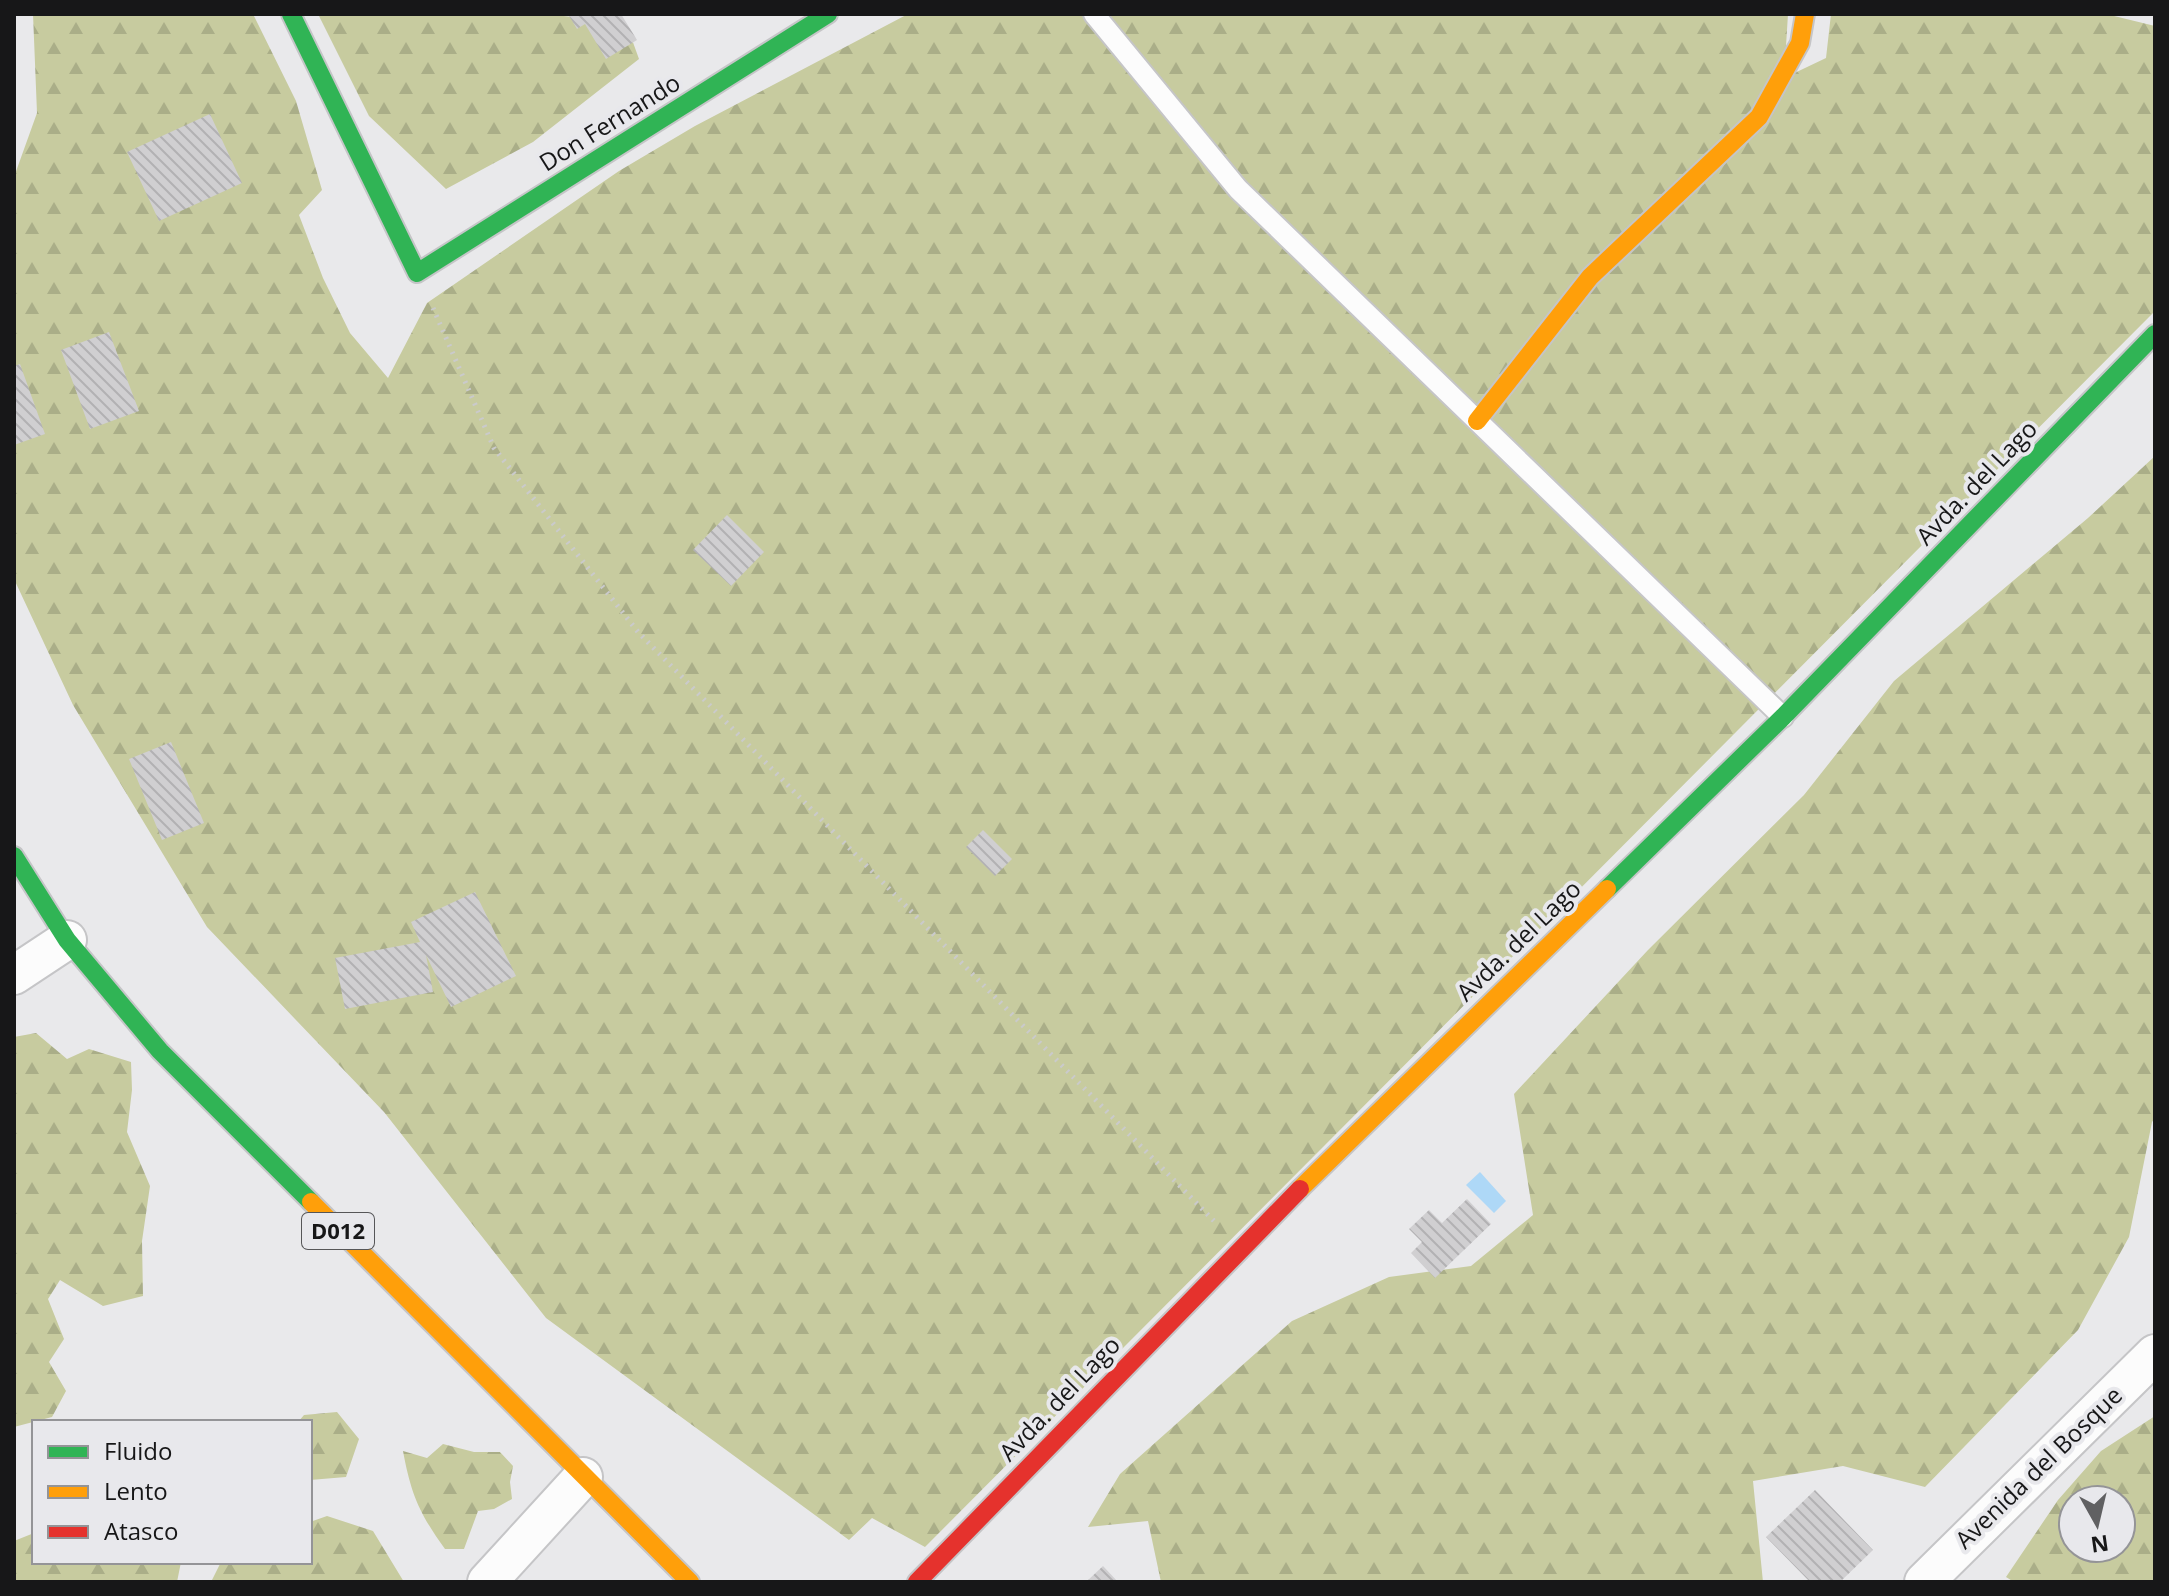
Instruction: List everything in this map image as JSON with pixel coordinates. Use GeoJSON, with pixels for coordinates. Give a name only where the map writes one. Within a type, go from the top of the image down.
{"type":"FeatureCollection","features":[{"type":"Feature","properties":{"kind":"street"},"geometry":{"type":"LineString","coordinates":[[291,14],[417,273]]}},
{"type":"Feature","properties":{"kind":"street","name":"Don Fernando"},"geometry":{"type":"LineString","coordinates":[[417,273],[828,14]]}},
{"type":"Feature","properties":{"kind":"street"},"geometry":{"type":"LineString","coordinates":[[1477,421],[1590,277],[1759,117],[1800,43],[1805,14]]}},
{"type":"Feature","properties":{"kind":"street","name":"Avda. del Lago"},"geometry":{"type":"LineString","coordinates":[[917,1582],[1240,1248],[1783,717],[2155,334]]}},
{"type":"Feature","properties":{"kind":"street","name":"D012"},"geometry":{"type":"LineString","coordinates":[[14,856],[67,940],[160,1051],[690,1582]]}},
{"type":"Feature","properties":{"kind":"street"},"geometry":{"type":"LineString","coordinates":[[14,975],[67,940]]}},
{"type":"Feature","properties":{"kind":"street","name":"Avenida del Bosque"},"geometry":{"type":"LineString","coordinates":[[1939,1577],[2155,1354]]}},
{"type":"Feature","properties":{"kind":"street"},"geometry":{"type":"LineString","coordinates":[[487,1582],[583,1477]]}},
{"type":"Feature","properties":{"kind":"lane"},"geometry":{"type":"LineString","coordinates":[[1094,14],[1238,189],[1783,717]]}},
{"type":"Feature","properties":{"kind":"path"},"geometry":{"type":"LineString","coordinates":[[417,273],[494,448],[638,632],[1240,1248]]}},
{"type":"Feature","properties":{"kind":"green space"},"geometry":{"type":"Polygon","coordinates":[[[33,14],[253,14],[296,101],[322,190],[299,215],[323,278],[350,333],[388,378],[427,303],[619,171],[695,126],[908,14],[1788,14],[1784,78],[1826,58],[1831,14],[2106,14],[2155,26],[2155,311],[925,1547],[872,1518],[849,1540],[546,1318],[384,1112],[207,927],[73,705],[14,579],[14,177],[37,113],[33,14]]]}},
{"type":"Feature","properties":{"kind":"green space"},"geometry":{"type":"Polygon","coordinates":[[[318,14],[546,14],[626,23],[639,59],[533,142],[446,189],[369,116],[318,14]]]}},
{"type":"Feature","properties":{"kind":"green space"},"geometry":{"type":"Polygon","coordinates":[[[2155,456],[2155,1118],[2129,1237],[2078,1330],[1925,1487],[1843,1466],[1753,1481],[1763,1582],[1161,1582],[1148,1521],[1088,1527],[1120,1474],[1292,1321],[1389,1277],[1471,1266],[1533,1215],[1514,1094],[1648,950],[1804,795],[1894,681],[2088,518],[2155,456]]]}},
{"type":"Feature","properties":{"kind":"green space"},"geometry":{"type":"Polygon","coordinates":[[[36,1033],[67,1059],[89,1049],[131,1062],[132,1090],[127,1132],[150,1186],[142,1241],[143,1296],[103,1306],[60,1280],[48,1299],[64,1339],[49,1362],[66,1391],[52,1417],[14,1427],[14,1037],[36,1033]]]}},
{"type":"Feature","properties":{"kind":"green space"},"geometry":{"type":"Polygon","coordinates":[[[337,1412],[359,1439],[346,1477],[312,1480],[312,1420],[300,1420],[304,1415],[337,1412]]]}},
{"type":"Feature","properties":{"kind":"green space"},"geometry":{"type":"Polygon","coordinates":[[[2155,1416],[2155,1582],[2014,1582],[2006,1577],[2057,1501],[2057,1564],[2137,1564],[2137,1484],[2072,1484],[2101,1451],[2155,1416]]]}},
{"type":"Feature","properties":{"kind":"green space"},"geometry":{"type":"Polygon","coordinates":[[[443,1444],[474,1452],[500,1452],[513,1466],[510,1482],[512,1499],[494,1509],[478,1511],[464,1549],[445,1549],[429,1525],[417,1503],[403,1451],[427,1458],[443,1444]]]}},
{"type":"Feature","properties":{"kind":"green space"},"geometry":{"type":"Polygon","coordinates":[[[327,1516],[373,1531],[404,1582],[211,1582],[220,1564],[312,1564],[312,1521],[327,1516]]]}},
{"type":"Feature","properties":{"kind":"green space"},"geometry":{"type":"Polygon","coordinates":[[[32,1534],[32,1564],[181,1564],[177,1582],[14,1582],[14,1541],[32,1534]]]}},
{"type":"Feature","properties":{"kind":"water"},"geometry":{"type":"Polygon","coordinates":[[[1480,1172],[1506,1201],[1494,1213],[1466,1185],[1480,1172]]]}},
{"type":"Feature","properties":{"kind":"building"},"geometry":{"type":"Polygon","coordinates":[[[568,14],[621,14],[637,40],[606,59],[585,24],[577,29],[568,14]]]}},
{"type":"Feature","properties":{"kind":"building"},"geometry":{"type":"Polygon","coordinates":[[[210,114],[242,183],[159,221],[127,152],[210,114]]]}},
{"type":"Feature","properties":{"kind":"building"},"geometry":{"type":"Polygon","coordinates":[[[109,332],[139,411],[90,429],[61,350],[109,332]]]}},
{"type":"Feature","properties":{"kind":"building"},"geometry":{"type":"Polygon","coordinates":[[[20,364],[45,434],[14,445],[14,366],[20,364]]]}},
{"type":"Feature","properties":{"kind":"building"},"geometry":{"type":"Polygon","coordinates":[[[727,515],[764,552],[731,586],[693,550],[727,515]]]}},
{"type":"Feature","properties":{"kind":"building"},"geometry":{"type":"Polygon","coordinates":[[[171,742],[204,823],[162,840],[129,759],[171,742]]]}},
{"type":"Feature","properties":{"kind":"building"},"geometry":{"type":"Polygon","coordinates":[[[983,830],[1012,859],[995,876],[966,847],[983,830]]]}},
{"type":"Feature","properties":{"kind":"building"},"geometry":{"type":"Polygon","coordinates":[[[475,892],[516,976],[451,1007],[426,955],[433,992],[345,1009],[335,958],[420,942],[411,922],[475,892]]]}},
{"type":"Feature","properties":{"kind":"building"},"geometry":{"type":"Polygon","coordinates":[[[1467,1199],[1491,1224],[1435,1278],[1411,1253],[1422,1242],[1409,1229],[1429,1210],[1442,1223],[1467,1199]]]}},
{"type":"Feature","properties":{"kind":"building"},"geometry":{"type":"Polygon","coordinates":[[[1815,1490],[1873,1550],[1840,1582],[1810,1582],[1766,1537],[1815,1490]]]}},
{"type":"Feature","properties":{"kind":"building"},"geometry":{"type":"Polygon","coordinates":[[[1103,1566],[1118,1582],[1086,1582],[1103,1566]]]}},
{"type":"Feature","properties":{"kind":"traffic: fast"},"geometry":{"type":"LineString","coordinates":[[291,14],[417,273],[828,14]]}},
{"type":"Feature","properties":{"kind":"traffic: fast"},"geometry":{"type":"LineString","coordinates":[[1607,889],[1783,717],[2155,334]]}},
{"type":"Feature","properties":{"kind":"traffic: fast"},"geometry":{"type":"LineString","coordinates":[[14,856],[67,940],[160,1051],[311,1202]]}},
{"type":"Feature","properties":{"kind":"traffic: slow"},"geometry":{"type":"LineString","coordinates":[[1477,421],[1590,277],[1759,117],[1800,43],[1805,14]]}},
{"type":"Feature","properties":{"kind":"traffic: slow"},"geometry":{"type":"LineString","coordinates":[[1300,1189],[1607,889]]}},
{"type":"Feature","properties":{"kind":"traffic: slow"},"geometry":{"type":"LineString","coordinates":[[311,1202],[690,1582]]}},
{"type":"Feature","properties":{"kind":"traffic: jam"},"geometry":{"type":"LineString","coordinates":[[917,1582],[1300,1189]]}}]}
